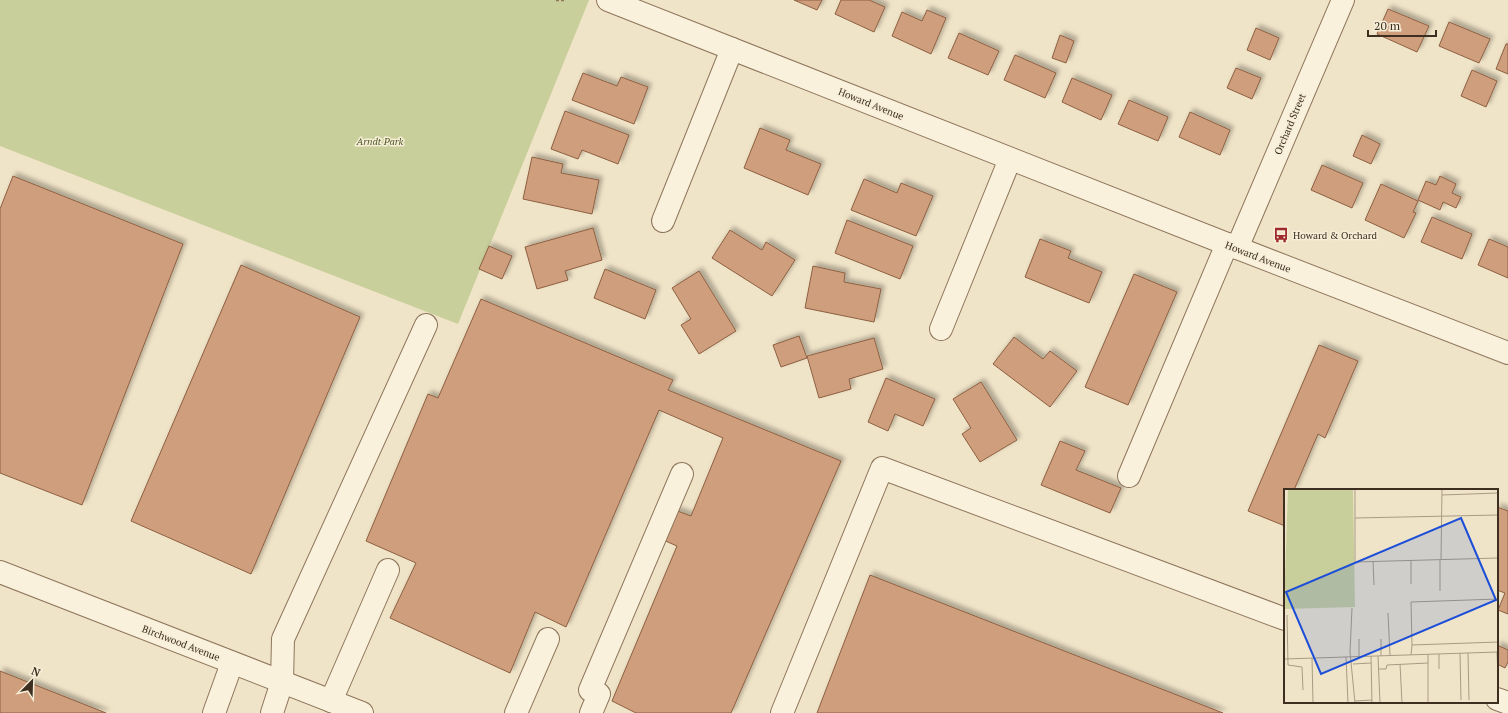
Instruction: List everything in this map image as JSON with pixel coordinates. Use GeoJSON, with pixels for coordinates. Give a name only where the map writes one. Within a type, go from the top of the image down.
{"type":"FeatureCollection","features":[{"type":"Feature","properties":{"kind":"street","name":"Howard Avenue"},"geometry":{"type":"LineString","coordinates":[[608,0],[1010,159],[1508,353]]}},
{"type":"Feature","properties":{"kind":"street","name":"Orchard Street"},"geometry":{"type":"LineString","coordinates":[[1129,476],[1343,0]]}},
{"type":"Feature","properties":{"kind":"street"},"geometry":{"type":"LineString","coordinates":[[663,221],[732,49]]}},
{"type":"Feature","properties":{"kind":"street"},"geometry":{"type":"LineString","coordinates":[[941,329],[1010,159]]}},
{"type":"Feature","properties":{"kind":"street"},"geometry":{"type":"LineString","coordinates":[[272,713],[282,682],[283,639],[426,325]]}},
{"type":"Feature","properties":{"kind":"street"},"geometry":{"type":"LineString","coordinates":[[782,713],[882,468],[1284,619]]}},
{"type":"Feature","properties":{"kind":"street"},"geometry":{"type":"LineString","coordinates":[[591,713],[599,694],[590,690],[682,474]]}},
{"type":"Feature","properties":{"kind":"street"},"geometry":{"type":"LineString","coordinates":[[331,701],[388,570]]}},
{"type":"Feature","properties":{"kind":"street","name":"Birchwood Avenue"},"geometry":{"type":"LineString","coordinates":[[0,572],[362,713]]}},
{"type":"Feature","properties":{"kind":"street"},"geometry":{"type":"LineString","coordinates":[[516,713],[548,639]]}},
{"type":"Feature","properties":{"kind":"street"},"geometry":{"type":"LineString","coordinates":[[214,713],[232,663]]}},
{"type":"Feature","properties":{"kind":"street"},"geometry":{"type":"LineString","coordinates":[[1498,699],[1508,703]]}},
{"type":"Feature","properties":{"kind":"path"},"geometry":{"type":"LineString","coordinates":[[556,0],[565,0]]}},
{"type":"Feature","properties":{"kind":"green space","name":"Arndt Park"},"geometry":{"type":"Polygon","coordinates":[[[0,0],[589,0],[458,324],[0,146],[0,0]]]}},
{"type":"Feature","properties":{"kind":"building"},"geometry":{"type":"Polygon","coordinates":[[[794,0],[822,0],[817,10],[794,0]]]}},
{"type":"Feature","properties":{"kind":"building"},"geometry":{"type":"Polygon","coordinates":[[[841,0],[869,0],[885,7],[874,32],[835,14],[841,0]]]}},
{"type":"Feature","properties":{"kind":"building"},"geometry":{"type":"Polygon","coordinates":[[[1388,9],[1429,26],[1417,52],[1377,34],[1388,9]]]}},
{"type":"Feature","properties":{"kind":"building"},"geometry":{"type":"Polygon","coordinates":[[[927,10],[946,18],[931,54],[892,36],[902,12],[922,21],[927,10]]]}},
{"type":"Feature","properties":{"kind":"building"},"geometry":{"type":"Polygon","coordinates":[[[1449,22],[1490,39],[1479,63],[1439,46],[1449,22]]]}},
{"type":"Feature","properties":{"kind":"building"},"geometry":{"type":"Polygon","coordinates":[[[1256,28],[1279,38],[1270,60],[1247,50],[1256,28]]]}},
{"type":"Feature","properties":{"kind":"building"},"geometry":{"type":"Polygon","coordinates":[[[959,33],[999,51],[988,75],[948,58],[959,33]]]}},
{"type":"Feature","properties":{"kind":"building"},"geometry":{"type":"Polygon","coordinates":[[[1060,35],[1074,41],[1066,63],[1052,58],[1060,35]]]}},
{"type":"Feature","properties":{"kind":"building"},"geometry":{"type":"Polygon","coordinates":[[[1506,44],[1508,44],[1508,74],[1496,69],[1506,44]]]}},
{"type":"Feature","properties":{"kind":"building"},"geometry":{"type":"Polygon","coordinates":[[[1015,55],[1056,73],[1045,98],[1004,80],[1015,55]]]}},
{"type":"Feature","properties":{"kind":"building"},"geometry":{"type":"Polygon","coordinates":[[[1236,68],[1261,78],[1252,99],[1227,88],[1236,68]]]}},
{"type":"Feature","properties":{"kind":"building"},"geometry":{"type":"Polygon","coordinates":[[[1472,70],[1497,81],[1486,107],[1461,96],[1472,70]]]}},
{"type":"Feature","properties":{"kind":"building"},"geometry":{"type":"Polygon","coordinates":[[[583,73],[617,86],[621,77],[648,87],[634,124],[572,100],[583,73]]]}},
{"type":"Feature","properties":{"kind":"building"},"geometry":{"type":"Polygon","coordinates":[[[1072,78],[1112,95],[1101,120],[1062,102],[1072,78]]]}},
{"type":"Feature","properties":{"kind":"building"},"geometry":{"type":"Polygon","coordinates":[[[1129,100],[1168,117],[1158,141],[1118,124],[1129,100]]]}},
{"type":"Feature","properties":{"kind":"building"},"geometry":{"type":"Polygon","coordinates":[[[565,111],[629,135],[618,164],[582,150],[578,159],[551,149],[565,111]]]}},
{"type":"Feature","properties":{"kind":"building"},"geometry":{"type":"Polygon","coordinates":[[[1190,112],[1230,130],[1220,155],[1179,137],[1190,112]]]}},
{"type":"Feature","properties":{"kind":"building"},"geometry":{"type":"Polygon","coordinates":[[[760,128],[790,140],[786,150],[821,164],[808,195],[744,168],[760,128]]]}},
{"type":"Feature","properties":{"kind":"building"},"geometry":{"type":"Polygon","coordinates":[[[1362,135],[1380,144],[1371,164],[1353,156],[1362,135]]]}},
{"type":"Feature","properties":{"kind":"building"},"geometry":{"type":"Polygon","coordinates":[[[532,157],[563,164],[561,173],[599,180],[592,214],[523,199],[532,157]]]}},
{"type":"Feature","properties":{"kind":"building"},"geometry":{"type":"Polygon","coordinates":[[[1322,165],[1363,183],[1352,208],[1311,190],[1322,165]]]}},
{"type":"Feature","properties":{"kind":"building"},"geometry":{"type":"Polygon","coordinates":[[[13,176],[183,244],[82,505],[0,473],[0,209],[13,176]]]}},
{"type":"Feature","properties":{"kind":"building"},"geometry":{"type":"Polygon","coordinates":[[[1440,176],[1456,184],[1452,193],[1461,197],[1456,208],[1443,202],[1440,210],[1418,200],[1426,181],[1436,185],[1440,176]]]}},
{"type":"Feature","properties":{"kind":"building"},"geometry":{"type":"Polygon","coordinates":[[[864,179],[897,193],[901,183],[933,196],[916,236],[851,210],[864,179]]]}},
{"type":"Feature","properties":{"kind":"building"},"geometry":{"type":"Polygon","coordinates":[[[1381,184],[1418,201],[1413,212],[1416,213],[1404,238],[1365,220],[1381,184]]]}},
{"type":"Feature","properties":{"kind":"building"},"geometry":{"type":"Polygon","coordinates":[[[1432,217],[1472,234],[1462,259],[1421,242],[1432,217]]]}},
{"type":"Feature","properties":{"kind":"building"},"geometry":{"type":"Polygon","coordinates":[[[847,220],[913,246],[900,279],[835,253],[847,220]]]}},
{"type":"Feature","properties":{"kind":"building"},"geometry":{"type":"Polygon","coordinates":[[[593,228],[602,260],[565,271],[568,280],[537,289],[525,247],[593,228]]]}},
{"type":"Feature","properties":{"kind":"building"},"geometry":{"type":"Polygon","coordinates":[[[730,230],[762,250],[766,242],[795,260],[772,296],[712,258],[730,230]]]}},
{"type":"Feature","properties":{"kind":"building"},"geometry":{"type":"Polygon","coordinates":[[[1040,239],[1071,251],[1068,258],[1102,272],[1089,303],[1025,277],[1040,239]]]}},
{"type":"Feature","properties":{"kind":"building"},"geometry":{"type":"Polygon","coordinates":[[[1489,239],[1508,247],[1508,278],[1478,265],[1489,239]]]}},
{"type":"Feature","properties":{"kind":"building"},"geometry":{"type":"Polygon","coordinates":[[[489,246],[512,256],[502,279],[479,269],[489,246]]]}},
{"type":"Feature","properties":{"kind":"building"},"geometry":{"type":"Polygon","coordinates":[[[241,265],[360,317],[251,574],[131,521],[241,265]]]}},
{"type":"Feature","properties":{"kind":"building"},"geometry":{"type":"Polygon","coordinates":[[[813,266],[845,273],[844,282],[881,289],[874,322],[805,308],[813,266]]]}},
{"type":"Feature","properties":{"kind":"building"},"geometry":{"type":"Polygon","coordinates":[[[605,269],[656,290],[645,319],[594,298],[605,269]]]}},
{"type":"Feature","properties":{"kind":"building"},"geometry":{"type":"Polygon","coordinates":[[[699,271],[736,331],[699,354],[681,325],[691,319],[672,288],[699,271]]]}},
{"type":"Feature","properties":{"kind":"building"},"geometry":{"type":"Polygon","coordinates":[[[1134,274],[1177,292],[1128,405],[1085,387],[1134,274]]]}},
{"type":"Feature","properties":{"kind":"building"},"geometry":{"type":"Polygon","coordinates":[[[481,299],[673,380],[668,390],[841,461],[731,713],[636,713],[612,701],[677,546],[661,539],[675,510],[691,516],[723,438],[659,410],[566,627],[535,612],[510,673],[390,618],[416,563],[366,541],[428,394],[438,398],[481,299]]]}},
{"type":"Feature","properties":{"kind":"building"},"geometry":{"type":"Polygon","coordinates":[[[799,336],[807,358],[781,367],[773,345],[799,336]]]}},
{"type":"Feature","properties":{"kind":"building"},"geometry":{"type":"Polygon","coordinates":[[[1014,337],[1043,359],[1050,351],[1077,371],[1050,407],[993,364],[1014,337]]]}},
{"type":"Feature","properties":{"kind":"building"},"geometry":{"type":"Polygon","coordinates":[[[874,338],[883,369],[849,379],[851,389],[819,398],[807,356],[874,338]]]}},
{"type":"Feature","properties":{"kind":"building"},"geometry":{"type":"Polygon","coordinates":[[[1319,345],[1358,361],[1325,438],[1318,434],[1294,489],[1284,489],[1284,526],[1248,511],[1319,345]]]}},
{"type":"Feature","properties":{"kind":"building"},"geometry":{"type":"Polygon","coordinates":[[[886,378],[935,399],[923,426],[895,414],[888,431],[868,422],[886,378]]]}},
{"type":"Feature","properties":{"kind":"building"},"geometry":{"type":"Polygon","coordinates":[[[981,382],[1017,440],[980,462],[962,434],[971,428],[953,399],[981,382]]]}},
{"type":"Feature","properties":{"kind":"building"},"geometry":{"type":"Polygon","coordinates":[[[1060,441],[1085,451],[1076,470],[1121,488],[1110,513],[1041,485],[1060,441]]]}},
{"type":"Feature","properties":{"kind":"building"},"geometry":{"type":"Polygon","coordinates":[[[1498,507],[1508,511],[1508,614],[1498,610],[1505,593],[1498,590],[1498,507]]]}},
{"type":"Feature","properties":{"kind":"building"},"geometry":{"type":"Polygon","coordinates":[[[870,575],[1223,713],[817,713],[870,575]]]}},
{"type":"Feature","properties":{"kind":"building"},"geometry":{"type":"Polygon","coordinates":[[[1498,645],[1508,650],[1508,662],[1505,668],[1498,664],[1498,645]]]}},
{"type":"Feature","properties":{"kind":"building"},"geometry":{"type":"Polygon","coordinates":[[[0,671],[106,713],[0,713],[0,671]]]}},
{"type":"Feature","properties":{"kind":"place","name":"Howard & Orchard"},"geometry":{"type":"Point","coordinates":[1281,235]}}]}
